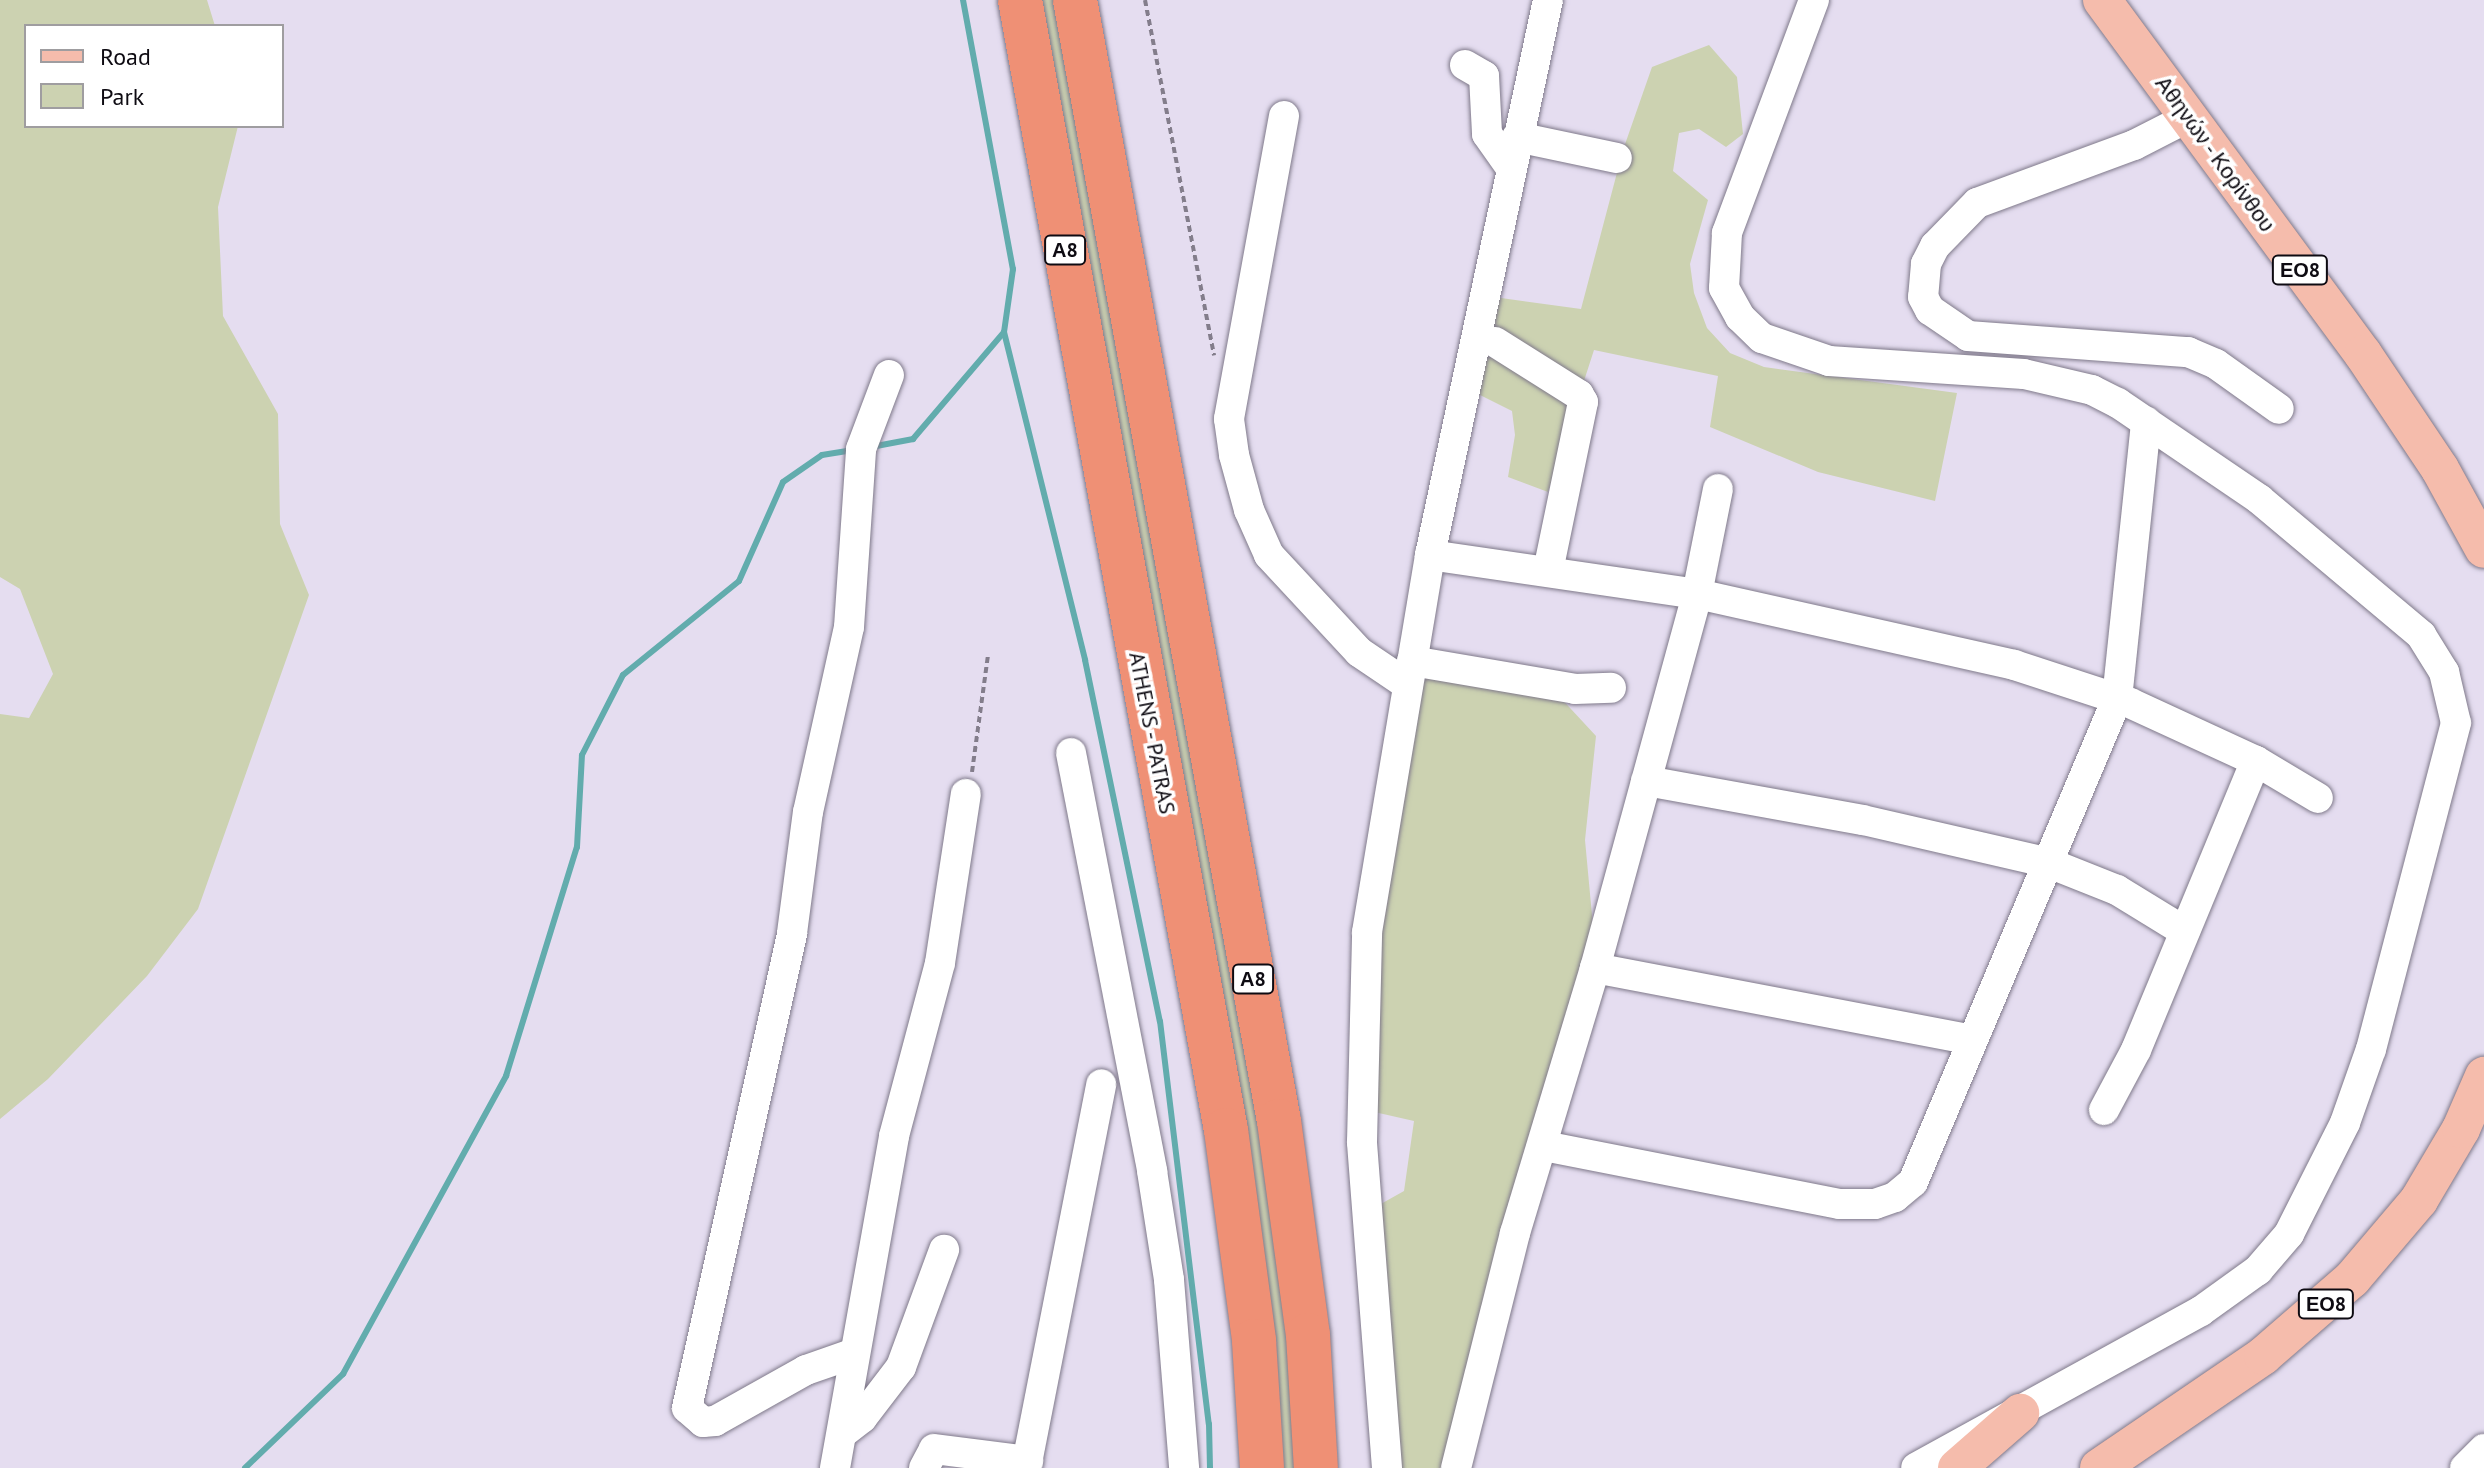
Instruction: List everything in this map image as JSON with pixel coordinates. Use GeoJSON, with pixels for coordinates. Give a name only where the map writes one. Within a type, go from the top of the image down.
{"type":"FeatureCollection","features":[{"type":"Feature","properties":{"kind":"highway","name":"ATHENS - PATRAS"},"geometry":{"type":"LineString","coordinates":[[1020,0],[1226,1130],[1254,1341],[1262,1468]]}},
{"type":"Feature","properties":{"kind":"highway","name":"Α8"},"geometry":{"type":"LineString","coordinates":[[1075,0],[1277,1108],[1308,1335],[1316,1468]]}},
{"type":"Feature","properties":{"kind":"main road","name":"Αθηνών - Κορίνθου"},"geometry":{"type":"LineString","coordinates":[[2102,0],[2363,354],[2440,469],[2484,549]]}},
{"type":"Feature","properties":{"kind":"main road","name":"ΕΟ8"},"geometry":{"type":"LineString","coordinates":[[2099,1468],[2263,1356],[2352,1279],[2419,1200],[2461,1129],[2484,1076]]}},
{"type":"Feature","properties":{"kind":"main road"},"geometry":{"type":"LineString","coordinates":[[1957,1468],[2020,1413]]}},
{"type":"Feature","properties":{"kind":"street"},"geometry":{"type":"LineString","coordinates":[[1387,1468],[1362,1142],[1364,983],[1378,844],[1430,555],[1548,0]]}},
{"type":"Feature","properties":{"kind":"street"},"geometry":{"type":"LineString","coordinates":[[1814,0],[1810,22],[1727,233],[1724,288],[1740,317],[1762,338],[1829,361],[2058,380],[2092,390],[2146,422],[2259,499],[2421,635],[2450,687],[2453,744],[2371,1049],[2327,1165],[2289,1234],[2233,1290],[2020,1413],[1916,1468]]}},
{"type":"Feature","properties":{"kind":"street"},"geometry":{"type":"LineString","coordinates":[[1465,65],[1484,76],[1487,134],[1511,168]]}},
{"type":"Feature","properties":{"kind":"street"},"geometry":{"type":"LineString","coordinates":[[1284,116],[1229,419],[1234,455],[1269,555],[1359,652],[1410,673],[1575,689],[1611,688]]}},
{"type":"Feature","properties":{"kind":"street"},"geometry":{"type":"LineString","coordinates":[[2187,118],[2134,145],[1977,203],[1935,246],[1923,279],[1923,297],[1930,310],[1968,336],[2188,352],[2216,364],[2279,409]]}},
{"type":"Feature","properties":{"kind":"street"},"geometry":{"type":"LineString","coordinates":[[1517,137],[1617,158]]}},
{"type":"Feature","properties":{"kind":"street"},"geometry":{"type":"LineString","coordinates":[[1495,342],[1579,395],[1583,402],[1548,571]]}},
{"type":"Feature","properties":{"kind":"street"},"geometry":{"type":"LineString","coordinates":[[852,1354],[806,1370],[715,1421],[703,1422],[687,1408],[792,933],[811,796],[849,627],[861,449],[889,375]]}},
{"type":"Feature","properties":{"kind":"street"},"geometry":{"type":"LineString","coordinates":[[1544,1146],[1808,1200],[1875,1204],[1895,1197],[1913,1182],[2117,699],[2146,422]]}},
{"type":"Feature","properties":{"kind":"street"},"geometry":{"type":"LineString","coordinates":[[1456,1468],[1515,1233],[1544,1146],[1595,968],[1697,594],[1718,489]]}},
{"type":"Feature","properties":{"kind":"street"},"geometry":{"type":"LineString","coordinates":[[1430,555],[1697,594],[2014,665],[2117,699],[2256,761],[2318,798]]}},
{"type":"Feature","properties":{"kind":"street"},"geometry":{"type":"LineString","coordinates":[[1071,753],[1152,1171],[1169,1280],[1184,1468]]}},
{"type":"Feature","properties":{"kind":"street"},"geometry":{"type":"LineString","coordinates":[[2104,1110],[2136,1050],[2256,761]]}},
{"type":"Feature","properties":{"kind":"street"},"geometry":{"type":"LineString","coordinates":[[1646,781],[1863,820],[2049,863],[2117,890],[2184,931]]}},
{"type":"Feature","properties":{"kind":"street"},"geometry":{"type":"LineString","coordinates":[[835,1468],[844,1432],[852,1354],[865,1311],[894,1136],[940,963],[966,794]]}},
{"type":"Feature","properties":{"kind":"street"},"geometry":{"type":"LineString","coordinates":[[1595,968],[1971,1040]]}},
{"type":"Feature","properties":{"kind":"street"},"geometry":{"type":"LineString","coordinates":[[924,1468],[934,1449],[1027,1465],[1101,1084]]}},
{"type":"Feature","properties":{"kind":"street"},"geometry":{"type":"LineString","coordinates":[[844,1432],[862,1418],[901,1367],[944,1250]]}},
{"type":"Feature","properties":{"kind":"street"},"geometry":{"type":"LineString","coordinates":[[2465,1468],[2484,1449]]}},
{"type":"Feature","properties":{"kind":"path"},"geometry":{"type":"LineString","coordinates":[[1145,0],[1217,370]]}},
{"type":"Feature","properties":{"kind":"path"},"geometry":{"type":"LineString","coordinates":[[966,794],[977,752],[988,655]]}},
{"type":"Feature","properties":{"kind":"green space"},"geometry":{"type":"Polygon","coordinates":[[[0,0],[207,0],[214,24],[24,24],[24,128],[238,128],[218,207],[223,316],[278,414],[280,524],[309,595],[198,909],[147,976],[48,1079],[0,1119],[0,714],[29,718],[53,674],[20,589],[0,577],[0,0]]]}},
{"type":"Feature","properties":{"kind":"green space"},"geometry":{"type":"Polygon","coordinates":[[[1042,0],[1054,0],[1259,1125],[1287,1337],[1296,1468],[1284,1468],[1276,1339],[1247,1127],[1042,0]]]}},
{"type":"Feature","properties":{"kind":"green space"},"geometry":{"type":"Polygon","coordinates":[[[1709,45],[1737,77],[1743,134],[1726,147],[1699,129],[1679,133],[1673,171],[1708,200],[1690,264],[1694,293],[1707,328],[1730,353],[1764,367],[1957,393],[1935,501],[1818,472],[1710,427],[1718,376],[1594,350],[1548,492],[1508,477],[1515,435],[1512,411],[1474,392],[1494,297],[1581,309],[1623,150],[1652,67],[1709,45]]]}},
{"type":"Feature","properties":{"kind":"green space"},"geometry":{"type":"Polygon","coordinates":[[[1421,672],[1558,695],[1596,736],[1585,840],[1593,926],[1442,1468],[1395,1468],[1379,1205],[1404,1191],[1414,1121],[1370,1111],[1373,950],[1421,672]]]}},
{"type":"Feature","properties":{"kind":"waterway"},"geometry":{"type":"LineString","coordinates":[[963,0],[1013,269],[1004,332],[1085,660],[1160,1021],[1209,1424],[1210,1468]]}},
{"type":"Feature","properties":{"kind":"waterway"},"geometry":{"type":"LineString","coordinates":[[871,447],[913,439],[1004,332]]}},
{"type":"Feature","properties":{"kind":"waterway"},"geometry":{"type":"LineString","coordinates":[[245,1468],[343,1374],[506,1076],[577,847],[582,755],[623,675],[739,581],[783,482],[822,455],[852,450]]}}]}
